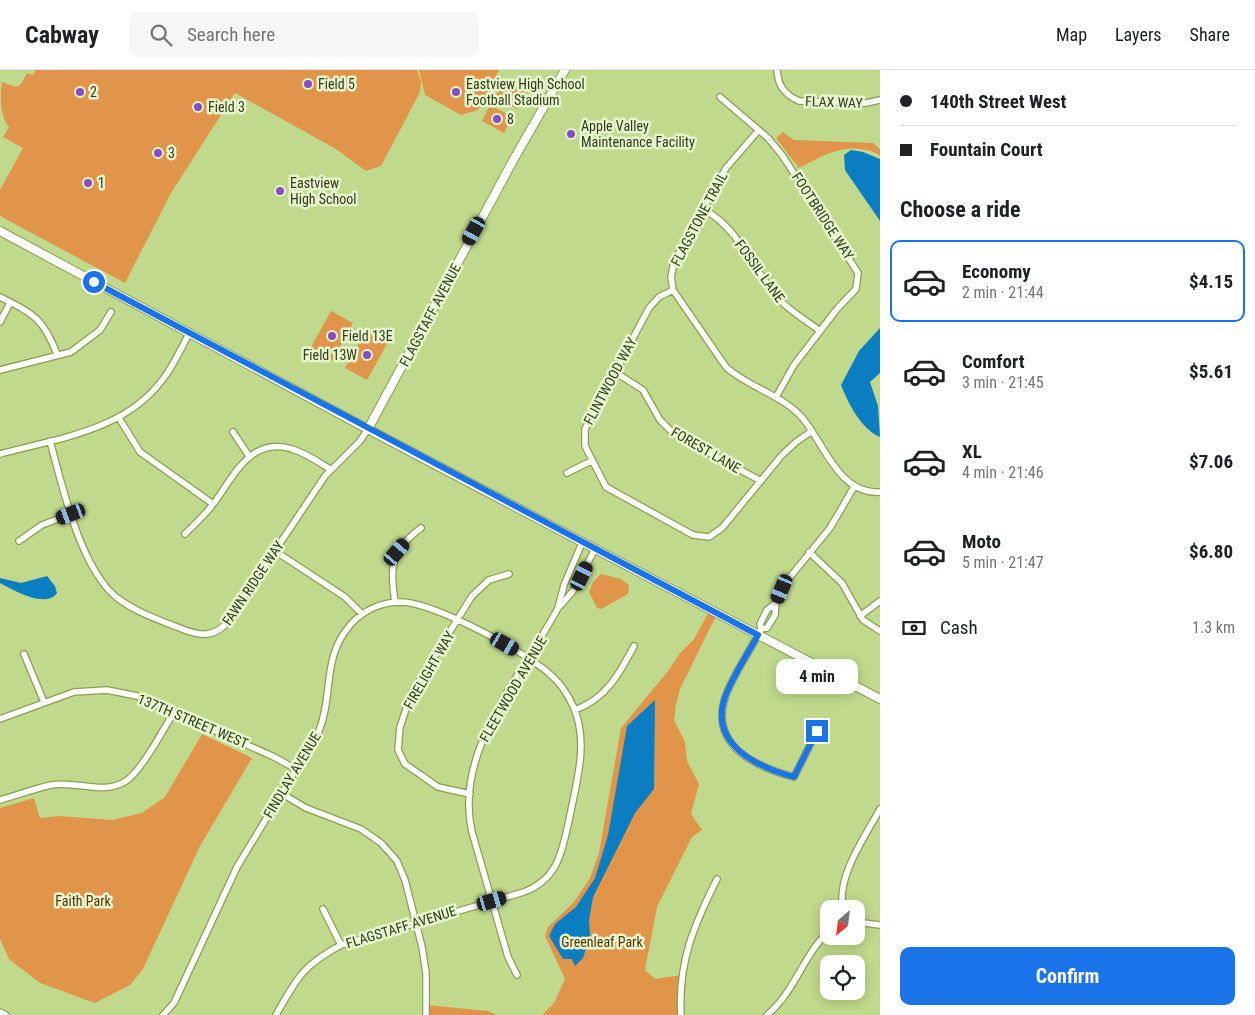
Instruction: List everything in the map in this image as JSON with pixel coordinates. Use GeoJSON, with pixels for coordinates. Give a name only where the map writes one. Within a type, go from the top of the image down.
{"type":"FeatureCollection","features":[{"type":"Feature","properties":{"kind":"street","name":"FLAGSTAFF AVENUE"},"geometry":{"type":"LineString","coordinates":[[368,429],[512,161],[565,70]]}},
{"type":"Feature","properties":{"kind":"street","name":"FLAX WAY"},"geometry":{"type":"LineString","coordinates":[[777,70],[781,87],[789,96],[799,101],[866,103],[880,100]]}},
{"type":"Feature","properties":{"kind":"street","name":"FOOTBRIDGE WAY"},"geometry":{"type":"LineString","coordinates":[[720,97],[782,155],[858,273],[856,289],[820,331],[789,373],[776,397]]}},
{"type":"Feature","properties":{"kind":"street","name":"FLAGSTONE TRAIL"},"geometry":{"type":"LineString","coordinates":[[673,290],[672,266],[726,168],[758,131]]}},
{"type":"Feature","properties":{"kind":"street","name":"FOSSIL LANE"},"geometry":{"type":"LineString","coordinates":[[703,209],[727,226],[778,299],[820,331]]}},
{"type":"Feature","properties":{"kind":"street"},"geometry":{"type":"LineString","coordinates":[[0,231],[595,550],[760,632],[880,699]]}},
{"type":"Feature","properties":{"kind":"street"},"geometry":{"type":"LineString","coordinates":[[673,290],[726,367],[737,377],[776,397],[800,415],[840,474],[854,487],[868,492],[880,492]]}},
{"type":"Feature","properties":{"kind":"street","name":"FLINTWOOD WAY"},"geometry":{"type":"LineString","coordinates":[[673,290],[652,304],[585,429],[584,446],[600,478],[611,491],[700,537],[708,537],[720,531],[791,446],[812,431]]}},
{"type":"Feature","properties":{"kind":"street"},"geometry":{"type":"LineString","coordinates":[[0,297],[41,322],[48,331],[57,354]]}},
{"type":"Feature","properties":{"kind":"street"},"geometry":{"type":"LineString","coordinates":[[0,322],[10,303]]}},
{"type":"Feature","properties":{"kind":"street"},"geometry":{"type":"LineString","coordinates":[[0,370],[57,354],[71,352],[85,344],[100,330],[111,312]]}},
{"type":"Feature","properties":{"kind":"street"},"geometry":{"type":"LineString","coordinates":[[0,454],[95,428],[119,418],[136,407],[157,386],[168,371],[190,332]]}},
{"type":"Feature","properties":{"kind":"street","name":"FOREST LANE"},"geometry":{"type":"LineString","coordinates":[[615,372],[643,390],[660,420],[674,434],[761,481]]}},
{"type":"Feature","properties":{"kind":"street"},"geometry":{"type":"LineString","coordinates":[[119,418],[140,452],[213,504]]}},
{"type":"Feature","properties":{"kind":"street","name":"FAWN RIDGE WAY"},"geometry":{"type":"LineString","coordinates":[[50,440],[71,514],[94,570],[110,591],[131,608],[195,634],[211,634],[225,626],[330,469],[360,441],[368,429]]}},
{"type":"Feature","properties":{"kind":"street"},"geometry":{"type":"LineString","coordinates":[[233,432],[249,456]]}},
{"type":"Feature","properties":{"kind":"street"},"geometry":{"type":"LineString","coordinates":[[185,534],[213,504],[237,468],[249,456],[265,448],[283,447],[300,452],[330,469]]}},
{"type":"Feature","properties":{"kind":"street"},"geometry":{"type":"LineString","coordinates":[[567,474],[591,461]]}},
{"type":"Feature","properties":{"kind":"street"},"geometry":{"type":"LineString","coordinates":[[817,731],[794,777],[774,772],[760,765],[746,757],[731,744],[724,726],[722,712],[726,697],[760,632],[767,628],[775,615],[776,603],[790,575],[830,528],[854,487]]}},
{"type":"Feature","properties":{"kind":"street"},"geometry":{"type":"LineString","coordinates":[[19,540],[42,525],[71,514]]}},
{"type":"Feature","properties":{"kind":"street"},"geometry":{"type":"LineString","coordinates":[[395,602],[391,570],[394,558],[410,537],[421,528]]}},
{"type":"Feature","properties":{"kind":"street","name":"FLEETWOOD AVENUE"},"geometry":{"type":"LineString","coordinates":[[558,608],[564,585],[582,543]]}},
{"type":"Feature","properties":{"kind":"street","name":"FLEETWOOD AVENUE"},"geometry":{"type":"LineString","coordinates":[[517,975],[508,957],[470,824],[470,794],[477,757],[484,734],[558,608],[573,591],[595,550]]}},
{"type":"Feature","properties":{"kind":"street"},"geometry":{"type":"LineString","coordinates":[[275,551],[345,598],[362,614]]}},
{"type":"Feature","properties":{"kind":"street"},"geometry":{"type":"LineString","coordinates":[[809,552],[842,583],[860,616],[880,631]]}},
{"type":"Feature","properties":{"kind":"street","name":"FIRELIGHT WAY"},"geometry":{"type":"LineString","coordinates":[[470,794],[435,785],[405,764],[398,750],[402,721],[409,699],[457,620],[480,587],[490,580],[508,574]]}},
{"type":"Feature","properties":{"kind":"street"},"geometry":{"type":"LineString","coordinates":[[860,616],[880,601]]}},
{"type":"Feature","properties":{"kind":"street","name":"FINDLAY AVENUE"},"geometry":{"type":"LineString","coordinates":[[163,1015],[174,1003],[237,867],[323,721],[329,669],[334,652],[348,628],[362,614],[395,602],[419,605],[493,637],[529,659]]}},
{"type":"Feature","properties":{"kind":"street"},"geometry":{"type":"LineString","coordinates":[[575,710],[592,702],[607,690],[634,646]]}},
{"type":"Feature","properties":{"kind":"street"},"geometry":{"type":"LineString","coordinates":[[24,654],[44,702]]}},
{"type":"Feature","properties":{"kind":"street","name":"FLAGSTAFF AVENUE"},"geometry":{"type":"LineString","coordinates":[[276,1015],[294,982],[306,968],[317,958],[341,945],[538,886],[550,876],[558,864],[563,850],[581,752],[580,727],[575,710],[564,689],[554,677],[529,659]]}},
{"type":"Feature","properties":{"kind":"street","name":"137TH STREET WEST"},"geometry":{"type":"LineString","coordinates":[[0,718],[74,692],[107,690],[137,696],[272,756],[296,769]]}},
{"type":"Feature","properties":{"kind":"street"},"geometry":{"type":"LineString","coordinates":[[0,800],[53,785],[72,784],[100,788],[116,786],[127,780],[136,771],[174,712]]}},
{"type":"Feature","properties":{"kind":"street"},"geometry":{"type":"LineString","coordinates":[[281,793],[306,808],[351,824],[381,844],[397,861],[405,880],[416,922],[426,973],[426,1015]]}},
{"type":"Feature","properties":{"kind":"street"},"geometry":{"type":"LineString","coordinates":[[841,900],[843,880],[880,808]]}},
{"type":"Feature","properties":{"kind":"street"},"geometry":{"type":"LineString","coordinates":[[681,1015],[680,994],[685,955],[696,920],[717,879]]}},
{"type":"Feature","properties":{"kind":"street"},"geometry":{"type":"LineString","coordinates":[[323,909],[341,945]]}},
{"type":"Feature","properties":{"kind":"street"},"geometry":{"type":"LineString","coordinates":[[865,923],[880,925]]}},
{"type":"Feature","properties":{"kind":"street"},"geometry":{"type":"LineString","coordinates":[[767,1015],[785,998],[816,943],[820,939]]}},
{"type":"Feature","properties":{"kind":"street"},"geometry":{"type":"LineString","coordinates":[[0,1012],[6,1015]]}},
{"type":"Feature","properties":{"kind":"green space"},"geometry":{"type":"Polygon","coordinates":[[[36,70],[417,70],[421,82],[420,92],[381,166],[366,171],[336,149],[235,93],[171,193],[125,283],[0,216],[0,190],[23,148],[3,137],[9,127],[2,112],[2,82],[16,87],[21,84],[27,73],[33,75],[36,70]]]}},
{"type":"Feature","properties":{"kind":"green space","name":"Eastview High School Football Stadium"},"geometry":{"type":"Polygon","coordinates":[[[419,70],[499,70],[478,110],[461,115],[425,95],[419,70]]]}},
{"type":"Feature","properties":{"kind":"green space","name":"8"},"geometry":{"type":"Polygon","coordinates":[[[503,81],[526,92],[517,109],[495,97],[503,81]]]}},
{"type":"Feature","properties":{"kind":"green space","name":"8"},"geometry":{"type":"Polygon","coordinates":[[[490,105],[513,117],[504,133],[482,121],[490,105]]]}},
{"type":"Feature","properties":{"kind":"green space"},"geometry":{"type":"Polygon","coordinates":[[[783,132],[794,140],[873,143],[880,149],[880,156],[870,151],[857,149],[839,150],[799,168],[776,138],[783,132]]]}},
{"type":"Feature","properties":{"kind":"green space","name":"Field 13E"},"geometry":{"type":"Polygon","coordinates":[[[331,311],[353,323],[332,361],[310,349],[331,311]]]}},
{"type":"Feature","properties":{"kind":"green space","name":"Field 13W"},"geometry":{"type":"Polygon","coordinates":[[[366,330],[388,342],[367,380],[345,368],[366,330]]]}},
{"type":"Feature","properties":{"kind":"green space"},"geometry":{"type":"Polygon","coordinates":[[[601,574],[621,579],[629,585],[628,594],[601,609],[597,608],[589,592],[593,582],[601,574]]]}},
{"type":"Feature","properties":{"kind":"green space","name":"Greenleaf Park"},"geometry":{"type":"Polygon","coordinates":[[[710,610],[717,614],[680,689],[674,720],[685,742],[687,761],[699,784],[691,814],[702,830],[692,837],[657,907],[645,970],[655,979],[682,975],[681,1015],[542,1015],[554,1003],[565,979],[545,936],[548,927],[574,902],[590,878],[599,853],[621,728],[668,671],[680,653],[694,639],[710,610]]]}},
{"type":"Feature","properties":{"kind":"green space","name":"Faith Park"},"geometry":{"type":"Polygon","coordinates":[[[202,734],[252,758],[200,846],[143,969],[130,985],[95,1003],[40,983],[9,959],[0,939],[0,808],[34,798],[40,818],[59,816],[112,820],[142,813],[165,797],[202,734]]]}},
{"type":"Feature","properties":{"kind":"green space"},"geometry":{"type":"Polygon","coordinates":[[[427,1005],[488,1011],[497,1015],[426,1015],[427,1005]]]}},
{"type":"Feature","properties":{"kind":"water"},"geometry":{"type":"Polygon","coordinates":[[[851,150],[863,152],[880,159],[880,221],[845,170],[844,155],[851,150]]]}},
{"type":"Feature","properties":{"kind":"water"},"geometry":{"type":"Polygon","coordinates":[[[880,328],[880,373],[870,382],[878,406],[880,437],[861,422],[847,400],[841,385],[859,351],[880,328]]]}},
{"type":"Feature","properties":{"kind":"water"},"geometry":{"type":"Polygon","coordinates":[[[47,576],[55,586],[57,593],[45,599],[29,597],[0,583],[0,578],[21,583],[47,576]]]}},
{"type":"Feature","properties":{"kind":"water"},"geometry":{"type":"Polygon","coordinates":[[[655,700],[654,789],[635,813],[593,897],[589,920],[590,936],[583,958],[575,966],[572,959],[563,959],[549,936],[555,924],[576,907],[595,878],[608,835],[627,726],[655,700]]]}},
{"type":"Feature","properties":{"kind":"place","name":"Field 5"},"geometry":{"type":"Point","coordinates":[308,84]}},
{"type":"Feature","properties":{"kind":"place","name":"2"},"geometry":{"type":"Point","coordinates":[80,92]}},
{"type":"Feature","properties":{"kind":"place","name":"Eastview High School Football Stadium"},"geometry":{"type":"Point","coordinates":[456,92]}},
{"type":"Feature","properties":{"kind":"place","name":"Field 3"},"geometry":{"type":"Point","coordinates":[198,107]}},
{"type":"Feature","properties":{"kind":"place","name":"8"},"geometry":{"type":"Point","coordinates":[497,119]}},
{"type":"Feature","properties":{"kind":"place","name":"Apple Valley Maintenance Facility"},"geometry":{"type":"Point","coordinates":[571,134]}},
{"type":"Feature","properties":{"kind":"place","name":"3"},"geometry":{"type":"Point","coordinates":[158,153]}},
{"type":"Feature","properties":{"kind":"place","name":"1"},"geometry":{"type":"Point","coordinates":[88,183]}},
{"type":"Feature","properties":{"kind":"place","name":"Eastview High School"},"geometry":{"type":"Point","coordinates":[280,191]}},
{"type":"Feature","properties":{"kind":"place","name":"Field 13E"},"geometry":{"type":"Point","coordinates":[332,336]}},
{"type":"Feature","properties":{"kind":"place","name":"Field 13W"},"geometry":{"type":"Point","coordinates":[367,355]}},
{"type":"Feature","properties":{"kind":"route"},"geometry":{"type":"LineString","coordinates":[[94,282],[758,635],[726,697],[722,712],[724,726],[731,744],[746,757],[774,772],[794,777],[817,731]]}}]}
